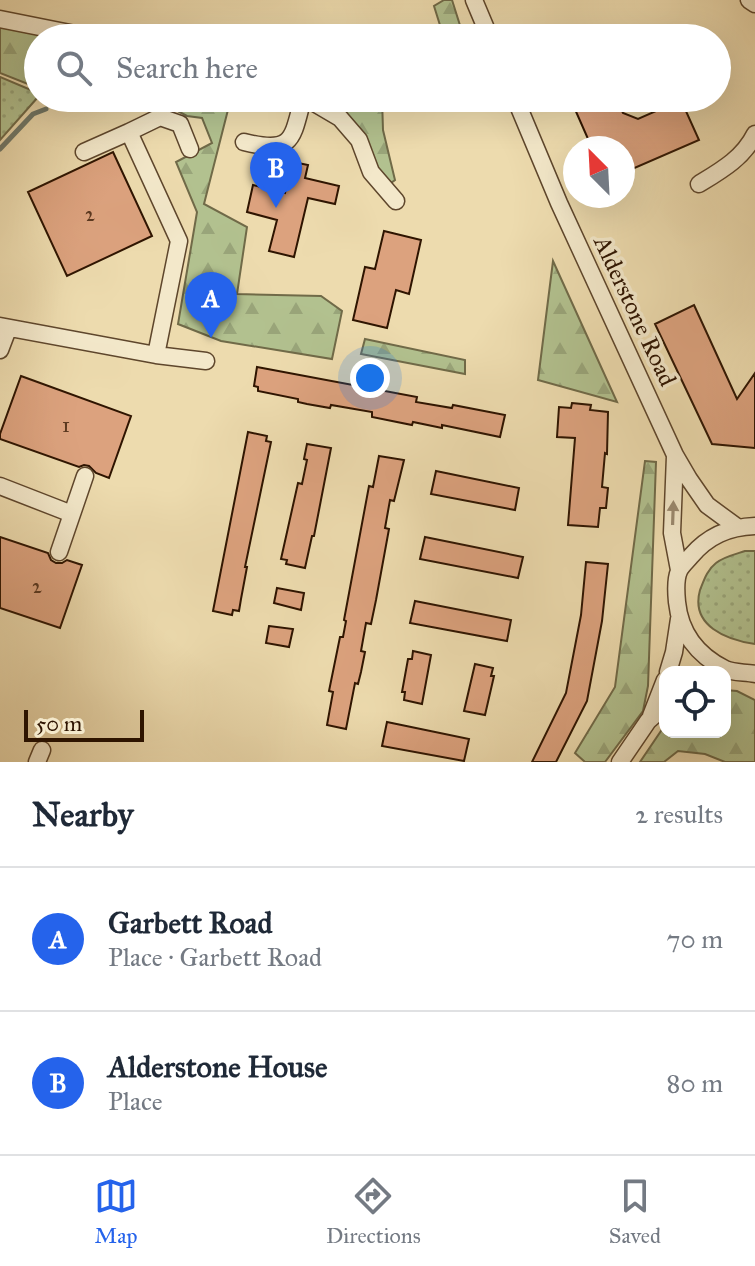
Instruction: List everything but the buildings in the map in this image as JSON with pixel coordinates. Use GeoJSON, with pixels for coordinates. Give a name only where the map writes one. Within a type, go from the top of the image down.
{"type":"FeatureCollection","features":[{"type":"Feature","properties":{"kind":"street"},"geometry":{"type":"LineString","coordinates":[[474,0],[484,24]]}},
{"type":"Feature","properties":{"kind":"street"},"geometry":{"type":"LineString","coordinates":[[749,0],[755,4]]}},
{"type":"Feature","properties":{"kind":"street"},"geometry":{"type":"LineString","coordinates":[[0,19],[25,24]]}},
{"type":"Feature","properties":{"kind":"street"},"geometry":{"type":"LineString","coordinates":[[244,142],[278,147],[289,141],[300,112]]}},
{"type":"Feature","properties":{"kind":"street"},"geometry":{"type":"LineString","coordinates":[[330,112],[340,118],[359,140],[371,172],[396,201]]}},
{"type":"Feature","properties":{"kind":"street","name":"Alderstone Road"},"geometry":{"type":"LineString","coordinates":[[521,112],[559,203],[675,455],[707,505],[737,527]]}},
{"type":"Feature","properties":{"kind":"street"},"geometry":{"type":"LineString","coordinates":[[84,152],[160,117],[180,124],[190,149]]}},
{"type":"Feature","properties":{"kind":"street"},"geometry":{"type":"LineString","coordinates":[[129,132],[179,241],[156,355]]}},
{"type":"Feature","properties":{"kind":"street"},"geometry":{"type":"LineString","coordinates":[[699,184],[728,167],[755,137]]}},
{"type":"Feature","properties":{"kind":"street"},"geometry":{"type":"LineString","coordinates":[[0,350],[4,328],[206,361]]}},
{"type":"Feature","properties":{"kind":"street","name":"Alderstone Road"},"geometry":{"type":"LineString","coordinates":[[670,666],[679,618],[676,592],[679,570],[672,533],[675,455]]}},
{"type":"Feature","properties":{"kind":"street"},"geometry":{"type":"LineString","coordinates":[[59,552],[85,476]]}},
{"type":"Feature","properties":{"kind":"street"},"geometry":{"type":"LineString","coordinates":[[0,486],[72,514]]}},
{"type":"Feature","properties":{"kind":"street"},"geometry":{"type":"LineString","coordinates":[[679,570],[698,547],[715,534],[737,527],[755,526]]}},
{"type":"Feature","properties":{"kind":"street"},"geometry":{"type":"LineString","coordinates":[[679,618],[694,646],[717,666]]}},
{"type":"Feature","properties":{"kind":"street"},"geometry":{"type":"LineString","coordinates":[[731,672],[755,674]]}},
{"type":"Feature","properties":{"kind":"street"},"geometry":{"type":"LineString","coordinates":[[620,762],[648,721],[659,694]]}},
{"type":"Feature","properties":{"kind":"street"},"geometry":{"type":"LineString","coordinates":[[648,721],[659,711]]}},
{"type":"Feature","properties":{"kind":"green space"},"geometry":{"type":"Polygon","coordinates":[[[444,0],[452,0],[460,24],[440,24],[434,6],[444,0]]]}},
{"type":"Feature","properties":{"kind":"green space"},"geometry":{"type":"Polygon","coordinates":[[[0,24],[24,30],[24,82],[0,73],[0,24]]]}},
{"type":"Feature","properties":{"kind":"green space"},"geometry":{"type":"Polygon","coordinates":[[[0,77],[24,87],[25,112],[0,140],[0,77]]]}},
{"type":"Feature","properties":{"kind":"green space"},"geometry":{"type":"Polygon","coordinates":[[[179,112],[227,112],[204,204],[247,227],[237,294],[321,296],[342,311],[332,359],[221,341],[178,324],[197,212],[176,162],[212,143],[202,118],[179,112]]]}},
{"type":"Feature","properties":{"kind":"green space"},"geometry":{"type":"Polygon","coordinates":[[[343,112],[382,112],[383,130],[395,180],[388,185],[361,132],[343,112]]]}},
{"type":"Feature","properties":{"kind":"green space"},"geometry":{"type":"Polygon","coordinates":[[[553,261],[617,402],[538,380],[553,261]]]}},
{"type":"Feature","properties":{"kind":"green space"},"geometry":{"type":"Polygon","coordinates":[[[365,339],[465,360],[465,374],[361,354],[365,339]]]}},
{"type":"Feature","properties":{"kind":"green space"},"geometry":{"type":"Polygon","coordinates":[[[645,461],[656,462],[648,686],[643,711],[605,762],[585,762],[575,753],[615,687],[645,461]]]}},
{"type":"Feature","properties":{"kind":"green space"},"geometry":{"type":"Polygon","coordinates":[[[755,551],[755,644],[733,639],[713,629],[700,613],[698,602],[700,590],[713,566],[722,559],[755,551]]]}},
{"type":"Feature","properties":{"kind":"green space"},"geometry":{"type":"Polygon","coordinates":[[[731,690],[755,700],[755,762],[725,762],[705,754],[678,751],[664,762],[640,762],[659,734],[659,738],[731,738],[731,690]]]}},
{"type":"Feature","properties":{"kind":"waterway"},"geometry":{"type":"LineString","coordinates":[[0,149],[38,112]]}},
{"type":"Feature","properties":{"kind":"place","name":"Alderstone House"},"geometry":{"type":"Point","coordinates":[276,208]}},
{"type":"Feature","properties":{"kind":"place","name":"Garbett Road"},"geometry":{"type":"Point","coordinates":[211,338]}}]}
